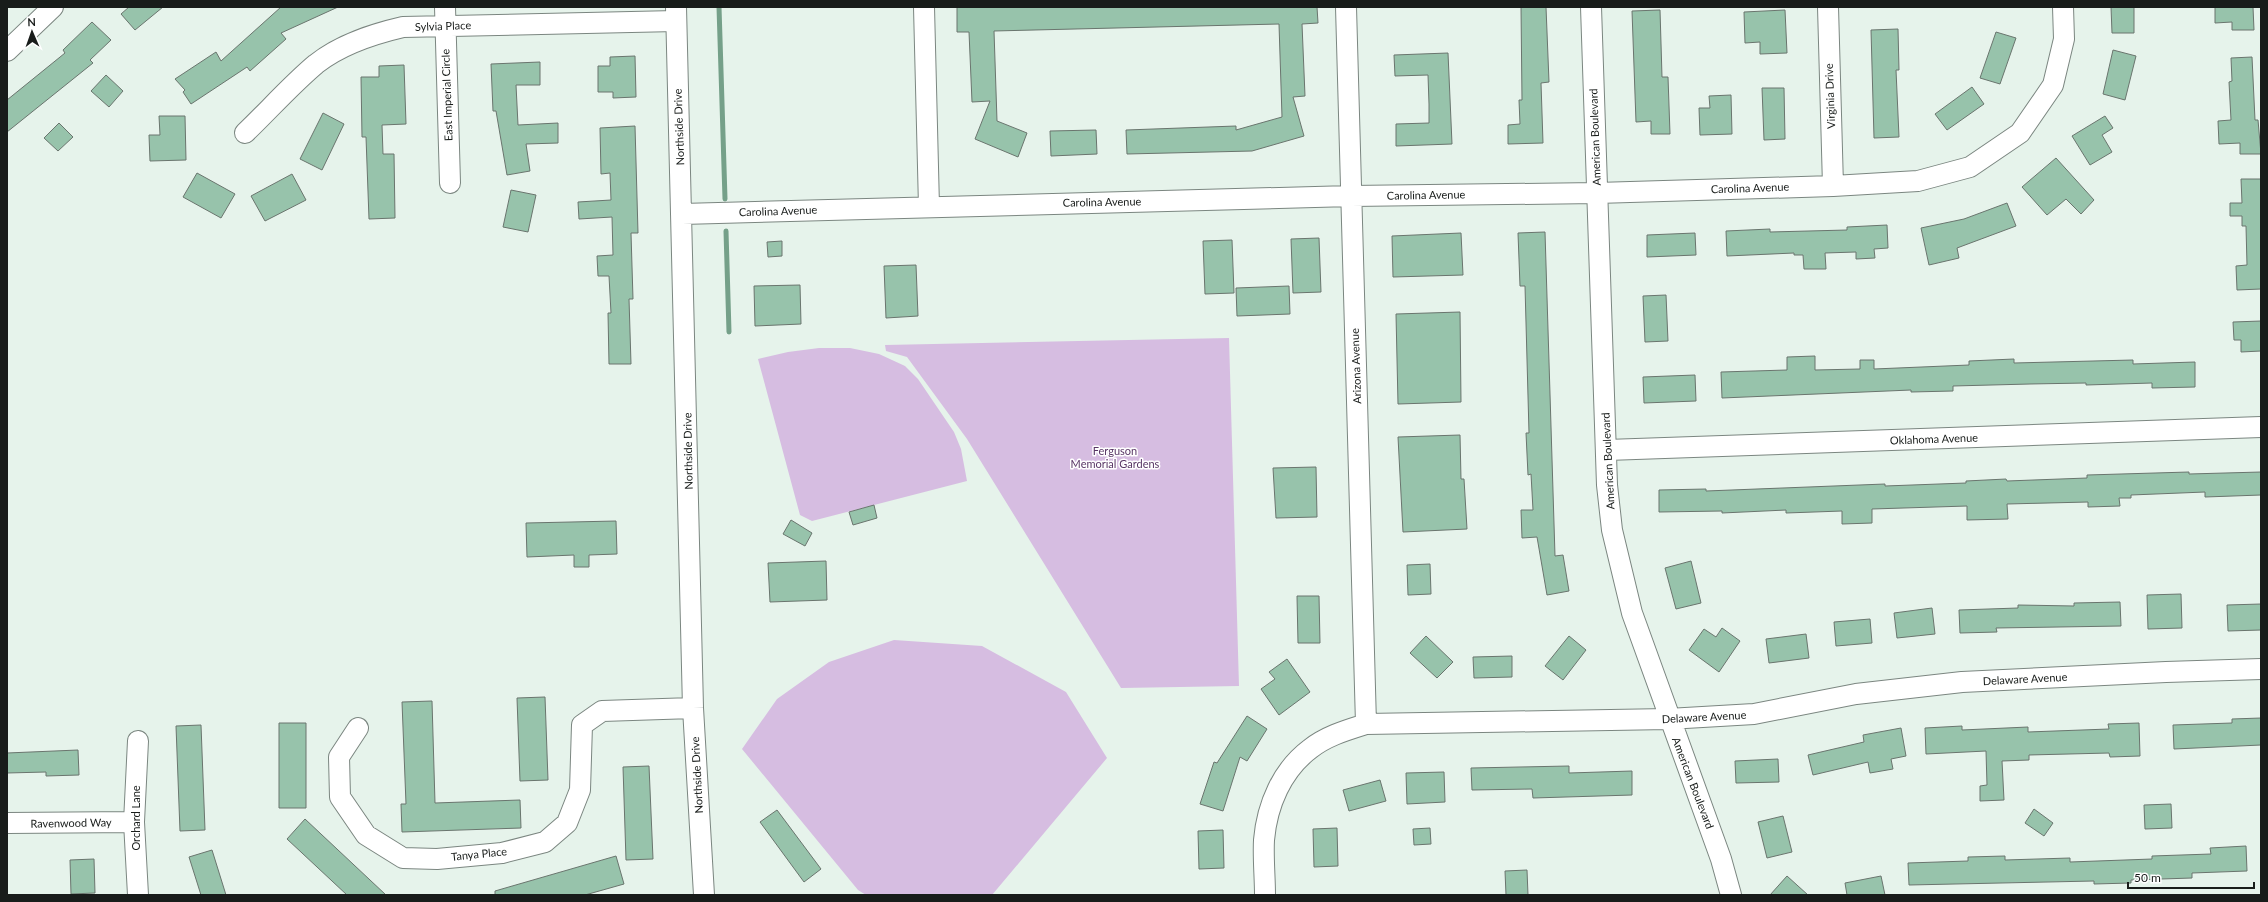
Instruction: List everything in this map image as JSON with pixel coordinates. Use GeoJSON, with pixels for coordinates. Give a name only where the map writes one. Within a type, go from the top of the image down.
{"type":"FeatureCollection","features":[{"type":"Feature","properties":{"kind":"street"},"geometry":{"type":"LineString","coordinates":[[7,51],[52,7]]}},
{"type":"Feature","properties":{"kind":"street"},"geometry":{"type":"LineString","coordinates":[[924,7],[929,206]]}},
{"type":"Feature","properties":{"kind":"street","name":"Arizona Avenue"},"geometry":{"type":"LineString","coordinates":[[1346,7],[1366,724]]}},
{"type":"Feature","properties":{"kind":"street","name":"American Boulevard"},"geometry":{"type":"LineString","coordinates":[[1591,7],[1607,485],[1612,530],[1632,613],[1668,719],[1721,859],[1731,895]]}},
{"type":"Feature","properties":{"kind":"street","name":"Virginia Drive"},"geometry":{"type":"LineString","coordinates":[[1828,7],[1833,186]]}},
{"type":"Feature","properties":{"kind":"street","name":"Carolina Avenue"},"geometry":{"type":"LineString","coordinates":[[682,214],[929,206],[1351,196],[1597,193],[1833,186],[1918,181],[1970,167],[2020,133],[2053,86],[2064,39],[2063,7]]}},
{"type":"Feature","properties":{"kind":"street","name":"Sylvia Place"},"geometry":{"type":"LineString","coordinates":[[245,133],[316,64],[345,46],[375,34],[445,16],[676,14]]}},
{"type":"Feature","properties":{"kind":"street","name":"Northside Drive"},"geometry":{"type":"LineString","coordinates":[[676,14],[694,708],[704,895]]}},
{"type":"Feature","properties":{"kind":"street","name":"East Imperial Circle"},"geometry":{"type":"LineString","coordinates":[[445,16],[450,183]]}},
{"type":"Feature","properties":{"kind":"street","name":"Oklahoma Avenue"},"geometry":{"type":"LineString","coordinates":[[1607,450],[2261,427]]}},
{"type":"Feature","properties":{"kind":"street","name":"Delaware Avenue"},"geometry":{"type":"LineString","coordinates":[[1265,895],[1264,840],[1268,815],[1278,786],[1292,767],[1310,749],[1337,733],[1366,724],[1668,719],[1754,714],[1856,694],[1962,682],[2166,672],[2261,670]]}},
{"type":"Feature","properties":{"kind":"street","name":"Tanya Place"},"geometry":{"type":"LineString","coordinates":[[358,728],[339,757],[340,797],[366,835],[403,858],[437,859],[502,853],[545,842],[567,823],[580,790],[582,725],[602,711],[694,708]]}},
{"type":"Feature","properties":{"kind":"street","name":"Orchard Lane"},"geometry":{"type":"LineString","coordinates":[[138,741],[134,822],[138,895]]}},
{"type":"Feature","properties":{"kind":"street","name":"Ravenwood Way"},"geometry":{"type":"LineString","coordinates":[[7,823],[134,822]]}},
{"type":"Feature","properties":{"kind":"green space","name":"Ferguson Memorial Gardens"},"geometry":{"type":"Polygon","coordinates":[[[1229,338],[1239,686],[1121,688],[967,439],[907,357],[886,351],[885,345],[1229,338]]]}},
{"type":"Feature","properties":{"kind":"green space"},"geometry":{"type":"Polygon","coordinates":[[[819,348],[850,348],[879,354],[905,366],[918,379],[954,432],[961,449],[967,481],[812,521],[800,515],[758,359],[788,352],[819,348]]]}},
{"type":"Feature","properties":{"kind":"green space"},"geometry":{"type":"Polygon","coordinates":[[[894,640],[982,646],[1066,692],[1107,758],[992,895],[866,895],[858,890],[742,749],[777,699],[829,662],[894,640]]]}},
{"type":"Feature","properties":{"kind":"building"},"geometry":{"type":"Polygon","coordinates":[[[129,7],[163,7],[135,30],[121,14],[129,7]]]}},
{"type":"Feature","properties":{"kind":"building"},"geometry":{"type":"Polygon","coordinates":[[[281,7],[338,7],[281,33],[286,39],[250,71],[247,67],[191,104],[183,92],[185,90],[175,79],[216,52],[221,61],[281,7]]]}},
{"type":"Feature","properties":{"kind":"building"},"geometry":{"type":"Polygon","coordinates":[[[957,7],[1317,7],[1318,23],[1302,24],[1305,96],[1293,97],[1304,136],[1252,151],[1127,154],[1126,130],[1236,126],[1236,130],[1282,117],[1279,24],[994,31],[997,121],[1027,133],[1018,157],[975,139],[990,101],[972,102],[969,32],[957,32],[957,7]]]}},
{"type":"Feature","properties":{"kind":"building"},"geometry":{"type":"Polygon","coordinates":[[[1521,7],[1546,7],[1549,82],[1541,83],[1543,143],[1508,144],[1508,125],[1520,124],[1519,100],[1522,100],[1521,7]]]}},
{"type":"Feature","properties":{"kind":"building"},"geometry":{"type":"Polygon","coordinates":[[[2111,7],[2134,7],[2134,33],[2112,33],[2111,7]]]}},
{"type":"Feature","properties":{"kind":"building"},"geometry":{"type":"Polygon","coordinates":[[[2215,7],[2253,7],[2254,30],[2232,30],[2232,22],[2215,23],[2215,7]]]}},
{"type":"Feature","properties":{"kind":"building"},"geometry":{"type":"Polygon","coordinates":[[[1660,10],[1662,77],[1668,77],[1670,134],[1651,134],[1651,121],[1636,122],[1632,11],[1660,10]]]}},
{"type":"Feature","properties":{"kind":"building"},"geometry":{"type":"Polygon","coordinates":[[[1785,10],[1787,53],[1760,54],[1760,42],[1745,43],[1744,12],[1785,10]]]}},
{"type":"Feature","properties":{"kind":"building"},"geometry":{"type":"Polygon","coordinates":[[[92,22],[111,40],[90,60],[93,63],[7,132],[7,100],[65,53],[63,50],[92,22]]]}},
{"type":"Feature","properties":{"kind":"building"},"geometry":{"type":"Polygon","coordinates":[[[1898,29],[1899,70],[1896,70],[1899,137],[1874,138],[1871,30],[1898,29]]]}},
{"type":"Feature","properties":{"kind":"building"},"geometry":{"type":"Polygon","coordinates":[[[1996,32],[2016,38],[2000,84],[1980,78],[1996,32]]]}},
{"type":"Feature","properties":{"kind":"building"},"geometry":{"type":"Polygon","coordinates":[[[2113,50],[2136,56],[2125,100],[2103,94],[2113,50]]]}},
{"type":"Feature","properties":{"kind":"building"},"geometry":{"type":"Polygon","coordinates":[[[1448,53],[1452,144],[1396,146],[1396,124],[1429,123],[1429,104],[1428,75],[1395,76],[1394,55],[1448,53]]]}},
{"type":"Feature","properties":{"kind":"building"},"geometry":{"type":"Polygon","coordinates":[[[635,56],[636,97],[613,98],[613,92],[598,92],[598,66],[610,66],[610,57],[635,56]]]}},
{"type":"Feature","properties":{"kind":"building"},"geometry":{"type":"Polygon","coordinates":[[[2252,57],[2255,120],[2258,120],[2261,154],[2240,154],[2240,143],[2219,144],[2218,121],[2231,120],[2229,82],[2232,81],[2231,58],[2252,57]]]}},
{"type":"Feature","properties":{"kind":"building"},"geometry":{"type":"Polygon","coordinates":[[[540,62],[540,85],[516,85],[518,125],[558,123],[558,143],[526,144],[530,171],[507,175],[496,111],[493,111],[491,64],[540,62]]]}},
{"type":"Feature","properties":{"kind":"building"},"geometry":{"type":"Polygon","coordinates":[[[404,65],[406,124],[382,125],[383,154],[394,154],[395,218],[369,219],[366,137],[362,137],[361,77],[379,77],[379,66],[404,65]]]}},
{"type":"Feature","properties":{"kind":"building"},"geometry":{"type":"Polygon","coordinates":[[[106,75],[123,91],[109,107],[91,91],[106,75]]]}},
{"type":"Feature","properties":{"kind":"building"},"geometry":{"type":"Polygon","coordinates":[[[1972,87],[1984,104],[1947,130],[1935,114],[1972,87]]]}},
{"type":"Feature","properties":{"kind":"building"},"geometry":{"type":"Polygon","coordinates":[[[1762,88],[1784,88],[1785,139],[1764,140],[1762,88]]]}},
{"type":"Feature","properties":{"kind":"building"},"geometry":{"type":"Polygon","coordinates":[[[1731,95],[1732,134],[1700,135],[1699,108],[1710,108],[1709,96],[1731,95]]]}},
{"type":"Feature","properties":{"kind":"building"},"geometry":{"type":"Polygon","coordinates":[[[323,113],[344,124],[322,170],[300,159],[323,113]]]}},
{"type":"Feature","properties":{"kind":"building"},"geometry":{"type":"Polygon","coordinates":[[[159,116],[185,116],[186,160],[150,161],[149,135],[160,135],[159,116]]]}},
{"type":"Feature","properties":{"kind":"building"},"geometry":{"type":"Polygon","coordinates":[[[2105,116],[2113,128],[2102,135],[2112,152],[2090,165],[2072,136],[2105,116]]]}},
{"type":"Feature","properties":{"kind":"building"},"geometry":{"type":"Polygon","coordinates":[[[59,123],[73,137],[58,151],[44,138],[59,123]]]}},
{"type":"Feature","properties":{"kind":"building"},"geometry":{"type":"Polygon","coordinates":[[[635,126],[638,233],[631,233],[633,299],[629,299],[631,364],[609,364],[608,313],[611,313],[609,276],[598,276],[597,256],[613,255],[612,217],[579,219],[578,202],[611,200],[610,173],[601,174],[600,128],[635,126]]]}},
{"type":"Feature","properties":{"kind":"building"},"geometry":{"type":"Polygon","coordinates":[[[1096,130],[1097,154],[1051,156],[1050,131],[1096,130]]]}},
{"type":"Feature","properties":{"kind":"building"},"geometry":{"type":"Polygon","coordinates":[[[2056,158],[2094,200],[2081,214],[2066,199],[2047,215],[2022,187],[2056,158]]]}},
{"type":"Feature","properties":{"kind":"building"},"geometry":{"type":"Polygon","coordinates":[[[197,173],[235,194],[221,218],[183,197],[197,173]]]}},
{"type":"Feature","properties":{"kind":"building"},"geometry":{"type":"Polygon","coordinates":[[[292,174],[306,200],[265,221],[251,196],[292,174]]]}},
{"type":"Feature","properties":{"kind":"building"},"geometry":{"type":"Polygon","coordinates":[[[2241,179],[2261,179],[2261,289],[2237,290],[2236,266],[2247,265],[2246,226],[2242,226],[2242,216],[2230,216],[2230,203],[2242,203],[2241,179]]]}},
{"type":"Feature","properties":{"kind":"building"},"geometry":{"type":"Polygon","coordinates":[[[511,190],[536,195],[528,232],[503,227],[511,190]]]}},
{"type":"Feature","properties":{"kind":"building"},"geometry":{"type":"Polygon","coordinates":[[[2007,203],[2016,226],[1957,248],[1959,258],[1929,265],[1921,228],[1964,219],[2007,203]]]}},
{"type":"Feature","properties":{"kind":"building"},"geometry":{"type":"Polygon","coordinates":[[[1887,225],[1888,248],[1874,249],[1875,258],[1856,259],[1856,252],[1825,253],[1826,269],[1804,269],[1803,255],[1794,255],[1794,253],[1727,256],[1726,231],[1770,229],[1770,232],[1847,230],[1847,227],[1887,225]]]}},
{"type":"Feature","properties":{"kind":"building"},"geometry":{"type":"Polygon","coordinates":[[[1545,232],[1555,556],[1563,555],[1569,591],[1547,595],[1537,537],[1522,538],[1521,510],[1533,510],[1531,474],[1528,475],[1526,433],[1529,433],[1525,286],[1520,286],[1518,233],[1545,232]]]}},
{"type":"Feature","properties":{"kind":"building"},"geometry":{"type":"Polygon","coordinates":[[[1461,233],[1463,275],[1393,277],[1392,236],[1461,233]]]}},
{"type":"Feature","properties":{"kind":"building"},"geometry":{"type":"Polygon","coordinates":[[[1695,233],[1696,255],[1647,257],[1647,235],[1695,233]]]}},
{"type":"Feature","properties":{"kind":"building"},"geometry":{"type":"Polygon","coordinates":[[[1319,238],[1321,292],[1293,293],[1291,239],[1319,238]]]}},
{"type":"Feature","properties":{"kind":"building"},"geometry":{"type":"Polygon","coordinates":[[[1232,240],[1234,293],[1205,294],[1203,241],[1232,240]]]}},
{"type":"Feature","properties":{"kind":"building"},"geometry":{"type":"Polygon","coordinates":[[[782,241],[782,256],[768,257],[767,242],[782,241]]]}},
{"type":"Feature","properties":{"kind":"building"},"geometry":{"type":"Polygon","coordinates":[[[916,265],[918,316],[886,318],[884,266],[916,265]]]}},
{"type":"Feature","properties":{"kind":"building"},"geometry":{"type":"Polygon","coordinates":[[[800,285],[801,324],[755,326],[754,286],[800,285]]]}},
{"type":"Feature","properties":{"kind":"building"},"geometry":{"type":"Polygon","coordinates":[[[1289,286],[1290,314],[1237,316],[1236,288],[1289,286]]]}},
{"type":"Feature","properties":{"kind":"building"},"geometry":{"type":"Polygon","coordinates":[[[1666,295],[1668,341],[1645,342],[1643,296],[1666,295]]]}},
{"type":"Feature","properties":{"kind":"building"},"geometry":{"type":"Polygon","coordinates":[[[1460,312],[1461,402],[1398,404],[1396,314],[1460,312]]]}},
{"type":"Feature","properties":{"kind":"building"},"geometry":{"type":"Polygon","coordinates":[[[2261,321],[2261,351],[2241,352],[2241,340],[2234,340],[2233,322],[2261,321]]]}},
{"type":"Feature","properties":{"kind":"building"},"geometry":{"type":"Polygon","coordinates":[[[1815,356],[1815,370],[1860,369],[1860,360],[1874,360],[1874,369],[1969,365],[1969,361],[2014,359],[2014,363],[2133,360],[2133,364],[2195,362],[2195,387],[2152,388],[2152,383],[2086,385],[2086,383],[2030,384],[1953,386],[1953,391],[1911,392],[1911,390],[1722,398],[1721,372],[1787,370],[1787,357],[1815,356]]]}},
{"type":"Feature","properties":{"kind":"building"},"geometry":{"type":"Polygon","coordinates":[[[1695,375],[1696,401],[1644,403],[1643,377],[1695,375]]]}},
{"type":"Feature","properties":{"kind":"building"},"geometry":{"type":"Polygon","coordinates":[[[1460,435],[1461,479],[1464,479],[1467,529],[1403,532],[1398,437],[1460,435]]]}},
{"type":"Feature","properties":{"kind":"building"},"geometry":{"type":"Polygon","coordinates":[[[1316,467],[1317,517],[1276,518],[1273,468],[1316,467]]]}},
{"type":"Feature","properties":{"kind":"building"},"geometry":{"type":"Polygon","coordinates":[[[2189,472],[2189,474],[2261,472],[2261,495],[2205,497],[2205,492],[2131,495],[2131,498],[2119,498],[2120,506],[2088,507],[2088,502],[2007,504],[2008,519],[1967,520],[1967,506],[1872,509],[1872,523],[1842,524],[1842,511],[1786,513],[1786,510],[1722,513],[1722,511],[1659,512],[1659,490],[1706,489],[1706,491],[1885,484],[1885,486],[1966,483],[1966,481],[2006,479],[2007,481],[2087,478],[2087,475],[2189,472]]]}},
{"type":"Feature","properties":{"kind":"building"},"geometry":{"type":"Polygon","coordinates":[[[874,505],[877,518],[853,525],[849,512],[874,505]]]}},
{"type":"Feature","properties":{"kind":"building"},"geometry":{"type":"Polygon","coordinates":[[[791,520],[812,533],[805,546],[783,534],[791,520]]]}},
{"type":"Feature","properties":{"kind":"building"},"geometry":{"type":"Polygon","coordinates":[[[616,521],[617,554],[589,555],[589,567],[574,567],[574,555],[527,557],[526,523],[616,521]]]}},
{"type":"Feature","properties":{"kind":"building"},"geometry":{"type":"Polygon","coordinates":[[[826,561],[827,600],[770,602],[768,563],[826,561]]]}},
{"type":"Feature","properties":{"kind":"building"},"geometry":{"type":"Polygon","coordinates":[[[1691,561],[1701,603],[1676,609],[1665,568],[1691,561]]]}},
{"type":"Feature","properties":{"kind":"building"},"geometry":{"type":"Polygon","coordinates":[[[1430,564],[1431,594],[1408,595],[1407,565],[1430,564]]]}},
{"type":"Feature","properties":{"kind":"building"},"geometry":{"type":"Polygon","coordinates":[[[2181,594],[2182,628],[2148,629],[2147,595],[2181,594]]]}},
{"type":"Feature","properties":{"kind":"building"},"geometry":{"type":"Polygon","coordinates":[[[1297,596],[1319,596],[1320,643],[1298,643],[1297,596]]]}},
{"type":"Feature","properties":{"kind":"building"},"geometry":{"type":"Polygon","coordinates":[[[2120,602],[2121,626],[1996,628],[1997,632],[1960,633],[1959,610],[2018,608],[2018,605],[2074,606],[2074,603],[2120,602]]]}},
{"type":"Feature","properties":{"kind":"building"},"geometry":{"type":"Polygon","coordinates":[[[2261,604],[2261,630],[2228,631],[2227,605],[2261,604]]]}},
{"type":"Feature","properties":{"kind":"building"},"geometry":{"type":"Polygon","coordinates":[[[1932,608],[1935,634],[1897,638],[1894,613],[1932,608]]]}},
{"type":"Feature","properties":{"kind":"building"},"geometry":{"type":"Polygon","coordinates":[[[1870,619],[1872,643],[1836,646],[1834,622],[1870,619]]]}},
{"type":"Feature","properties":{"kind":"building"},"geometry":{"type":"Polygon","coordinates":[[[1722,628],[1740,641],[1719,672],[1689,650],[1704,629],[1716,637],[1722,628]]]}},
{"type":"Feature","properties":{"kind":"building"},"geometry":{"type":"Polygon","coordinates":[[[1806,634],[1809,658],[1769,663],[1766,639],[1806,634]]]}},
{"type":"Feature","properties":{"kind":"building"},"geometry":{"type":"Polygon","coordinates":[[[1426,636],[1453,662],[1437,678],[1410,653],[1426,636]]]}},
{"type":"Feature","properties":{"kind":"building"},"geometry":{"type":"Polygon","coordinates":[[[1569,636],[1586,650],[1563,680],[1545,666],[1569,636]]]}},
{"type":"Feature","properties":{"kind":"building"},"geometry":{"type":"Polygon","coordinates":[[[1512,656],[1512,677],[1474,678],[1473,657],[1512,656]]]}},
{"type":"Feature","properties":{"kind":"building"},"geometry":{"type":"Polygon","coordinates":[[[1287,659],[1310,692],[1279,715],[1261,689],[1275,679],[1269,672],[1287,659]]]}},
{"type":"Feature","properties":{"kind":"building"},"geometry":{"type":"Polygon","coordinates":[[[545,697],[548,780],[520,781],[517,698],[545,697]]]}},
{"type":"Feature","properties":{"kind":"building"},"geometry":{"type":"Polygon","coordinates":[[[432,701],[435,803],[520,800],[521,828],[402,832],[401,804],[406,804],[402,702],[432,701]]]}},
{"type":"Feature","properties":{"kind":"building"},"geometry":{"type":"Polygon","coordinates":[[[1247,716],[1267,729],[1247,761],[1240,757],[1223,811],[1200,804],[1214,762],[1217,763],[1247,716]]]}},
{"type":"Feature","properties":{"kind":"building"},"geometry":{"type":"Polygon","coordinates":[[[2261,718],[2261,745],[2174,749],[2173,725],[2232,723],[2232,719],[2261,718]]]}},
{"type":"Feature","properties":{"kind":"building"},"geometry":{"type":"Polygon","coordinates":[[[279,723],[306,723],[306,808],[279,808],[279,723]]]}},
{"type":"Feature","properties":{"kind":"building"},"geometry":{"type":"Polygon","coordinates":[[[2139,723],[2140,756],[2110,757],[2109,753],[2029,755],[2029,760],[2002,761],[2004,800],[1980,801],[1980,786],[1987,785],[1986,751],[1926,754],[1925,728],[1962,726],[1962,730],[2028,727],[2028,732],[2109,729],[2108,724],[2139,723]]]}},
{"type":"Feature","properties":{"kind":"building"},"geometry":{"type":"Polygon","coordinates":[[[201,725],[205,830],[180,831],[176,726],[201,725]]]}},
{"type":"Feature","properties":{"kind":"building"},"geometry":{"type":"Polygon","coordinates":[[[1901,728],[1906,756],[1891,759],[1893,769],[1870,773],[1868,762],[1813,775],[1808,755],[1864,742],[1863,735],[1901,728]]]}},
{"type":"Feature","properties":{"kind":"building"},"geometry":{"type":"Polygon","coordinates":[[[78,750],[79,775],[46,776],[46,772],[7,773],[7,753],[78,750]]]}},
{"type":"Feature","properties":{"kind":"building"},"geometry":{"type":"Polygon","coordinates":[[[1778,759],[1779,782],[1736,783],[1735,761],[1778,759]]]}},
{"type":"Feature","properties":{"kind":"building"},"geometry":{"type":"Polygon","coordinates":[[[649,766],[653,859],[626,860],[623,767],[649,766]]]}},
{"type":"Feature","properties":{"kind":"building"},"geometry":{"type":"Polygon","coordinates":[[[1569,766],[1569,773],[1632,771],[1632,795],[1533,798],[1532,789],[1472,790],[1471,768],[1569,766]]]}},
{"type":"Feature","properties":{"kind":"building"},"geometry":{"type":"Polygon","coordinates":[[[1444,772],[1445,802],[1407,804],[1406,773],[1444,772]]]}},
{"type":"Feature","properties":{"kind":"building"},"geometry":{"type":"Polygon","coordinates":[[[1380,780],[1386,801],[1349,811],[1343,790],[1380,780]]]}},
{"type":"Feature","properties":{"kind":"building"},"geometry":{"type":"Polygon","coordinates":[[[2171,804],[2172,828],[2145,829],[2144,805],[2171,804]]]}},
{"type":"Feature","properties":{"kind":"building"},"geometry":{"type":"Polygon","coordinates":[[[2034,809],[2053,823],[2044,836],[2025,823],[2034,809]]]}},
{"type":"Feature","properties":{"kind":"building"},"geometry":{"type":"Polygon","coordinates":[[[777,810],[821,869],[804,882],[760,822],[777,810]]]}},
{"type":"Feature","properties":{"kind":"building"},"geometry":{"type":"Polygon","coordinates":[[[1783,816],[1792,852],[1767,858],[1758,822],[1783,816]]]}},
{"type":"Feature","properties":{"kind":"building"},"geometry":{"type":"Polygon","coordinates":[[[305,819],[386,895],[347,895],[287,839],[305,819]]]}},
{"type":"Feature","properties":{"kind":"building"},"geometry":{"type":"Polygon","coordinates":[[[1337,828],[1338,866],[1314,867],[1313,829],[1337,828]]]}},
{"type":"Feature","properties":{"kind":"building"},"geometry":{"type":"Polygon","coordinates":[[[1430,828],[1431,844],[1414,845],[1413,829],[1430,828]]]}},
{"type":"Feature","properties":{"kind":"building"},"geometry":{"type":"Polygon","coordinates":[[[1223,830],[1224,868],[1199,869],[1198,831],[1223,830]]]}},
{"type":"Feature","properties":{"kind":"building"},"geometry":{"type":"Polygon","coordinates":[[[2246,846],[2247,871],[2192,873],[2192,878],[2131,880],[2131,883],[2094,884],[2094,881],[1909,885],[1908,863],[1968,861],[1968,857],[2005,856],[2005,860],[2070,858],[2070,862],[2152,859],[2152,856],[2211,854],[2210,848],[2246,846]]]}},
{"type":"Feature","properties":{"kind":"building"},"geometry":{"type":"Polygon","coordinates":[[[212,850],[226,895],[201,895],[189,857],[212,850]]]}},
{"type":"Feature","properties":{"kind":"building"},"geometry":{"type":"Polygon","coordinates":[[[616,856],[624,884],[585,895],[495,895],[495,891],[616,856]]]}},
{"type":"Feature","properties":{"kind":"building"},"geometry":{"type":"Polygon","coordinates":[[[94,859],[95,893],[71,894],[70,860],[94,859]]]}},
{"type":"Feature","properties":{"kind":"building"},"geometry":{"type":"Polygon","coordinates":[[[1527,870],[1528,895],[1506,895],[1505,871],[1527,870]]]}},
{"type":"Feature","properties":{"kind":"building"},"geometry":{"type":"Polygon","coordinates":[[[1787,876],[1808,895],[1770,895],[1787,876]]]}},
{"type":"Feature","properties":{"kind":"building"},"geometry":{"type":"Polygon","coordinates":[[[1881,876],[1885,895],[1847,895],[1845,883],[1881,876]]]}},
{"type":"Feature","properties":{"kind":"waterway"},"geometry":{"type":"LineString","coordinates":[[719,7],[725,199]]}},
{"type":"Feature","properties":{"kind":"waterway"},"geometry":{"type":"LineString","coordinates":[[726,231],[729,332]]}}]}
